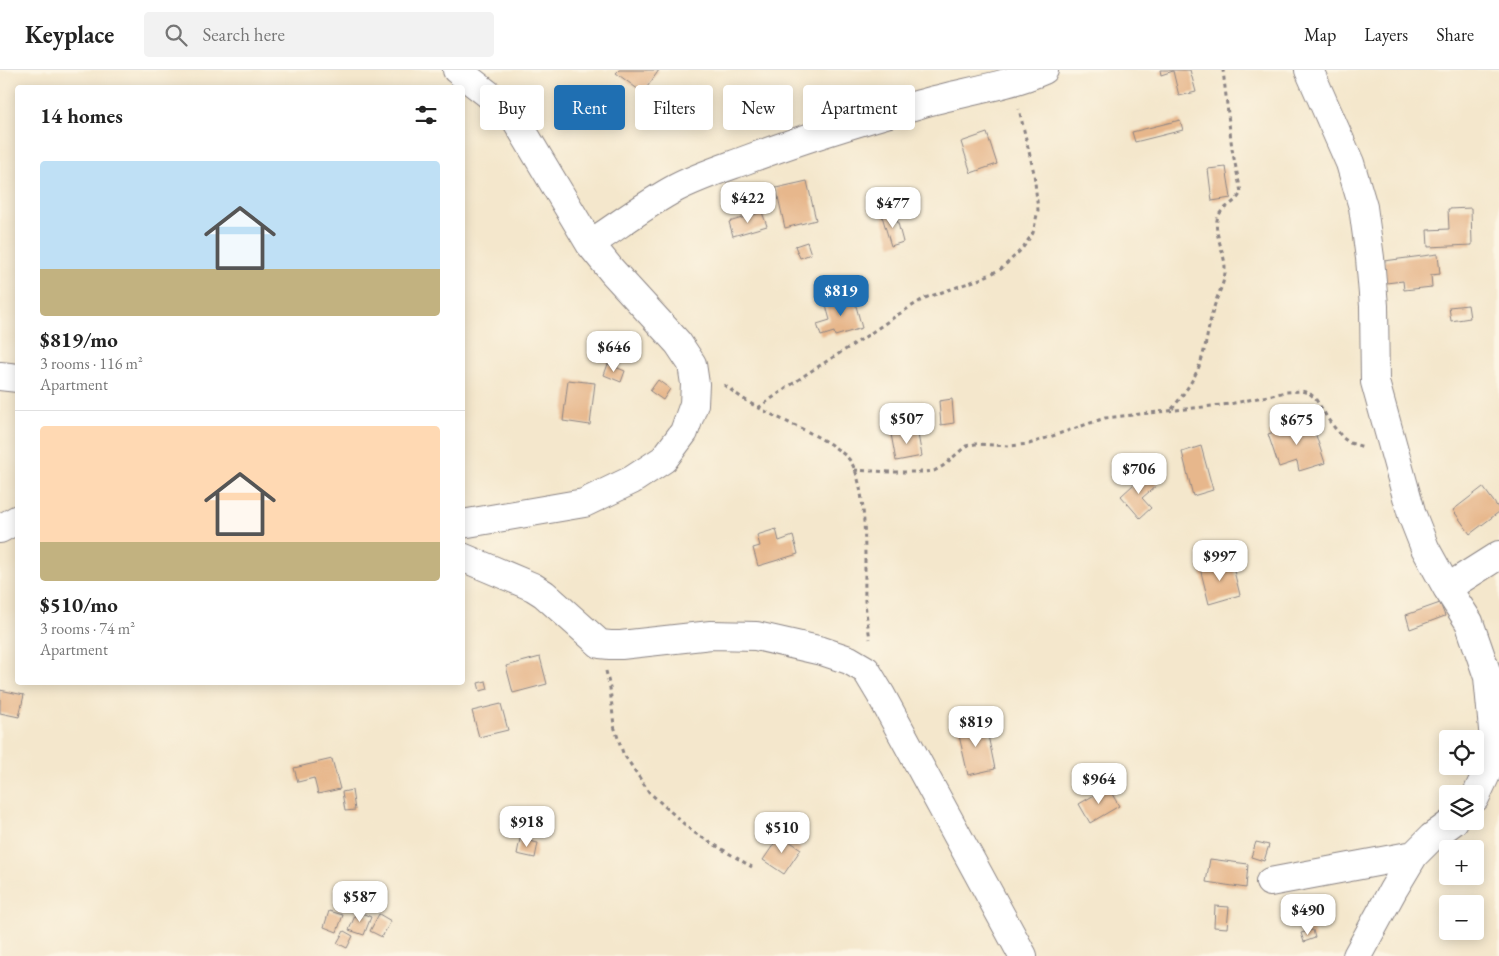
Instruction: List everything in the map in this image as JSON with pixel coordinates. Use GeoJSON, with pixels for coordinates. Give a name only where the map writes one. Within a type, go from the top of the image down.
{"type":"FeatureCollection","features":[{"type":"Feature","properties":{"kind":"street"},"geometry":{"type":"LineString","coordinates":[[457,70],[488,94],[516,120],[590,244],[678,343],[692,364],[695,384],[694,404],[684,432],[664,459],[632,480],[584,503],[465,523]]}},
{"type":"Feature","properties":{"kind":"street"},"geometry":{"type":"LineString","coordinates":[[590,244],[657,199],[678,187],[715,171],[851,124],[944,97],[1012,82],[1044,70]]}},
{"type":"Feature","properties":{"kind":"street"},"geometry":{"type":"LineString","coordinates":[[1309,70],[1350,164],[1363,207],[1374,306],[1375,382],[1412,515],[1426,548],[1468,622],[1488,677],[1494,740],[1488,770],[1481,785]]}},
{"type":"Feature","properties":{"kind":"street"},"geometry":{"type":"LineString","coordinates":[[0,376],[15,378]]}},
{"type":"Feature","properties":{"kind":"street"},"geometry":{"type":"LineString","coordinates":[[0,530],[15,521]]}},
{"type":"Feature","properties":{"kind":"street"},"geometry":{"type":"LineString","coordinates":[[1447,588],[1499,555]]}},
{"type":"Feature","properties":{"kind":"street"},"geometry":{"type":"LineString","coordinates":[[465,558],[533,587],[544,594],[600,644],[621,645],[711,636],[756,636],[831,654],[849,660],[866,670],[1023,956]]}},
{"type":"Feature","properties":{"kind":"street"},"geometry":{"type":"LineString","coordinates":[[1484,804],[1499,796]]}},
{"type":"Feature","properties":{"kind":"street"},"geometry":{"type":"LineString","coordinates":[[1357,956],[1392,890],[1414,855],[1442,830]]}},
{"type":"Feature","properties":{"kind":"street"},"geometry":{"type":"LineString","coordinates":[[1270,882],[1414,855]]}},
{"type":"Feature","properties":{"kind":"path"},"geometry":{"type":"LineString","coordinates":[[1172,410],[1188,388],[1201,363],[1213,311],[1225,275],[1226,266],[1218,231],[1218,214],[1240,197],[1241,192],[1232,149],[1223,70]]}},
{"type":"Feature","properties":{"kind":"path"},"geometry":{"type":"LineString","coordinates":[[758,408],[808,373],[925,298],[980,279],[1001,269],[1022,249],[1033,233],[1038,210],[1034,173],[1012,82]]}},
{"type":"Feature","properties":{"kind":"path"},"geometry":{"type":"LineString","coordinates":[[692,364],[758,408],[824,440],[848,457],[859,483],[861,498],[865,547],[865,602],[870,642]]}},
{"type":"Feature","properties":{"kind":"path"},"geometry":{"type":"LineString","coordinates":[[854,470],[924,472],[944,466],[966,446],[975,444],[1010,446],[1029,444],[1105,418],[1230,404],[1286,392],[1301,391],[1309,393],[1315,398],[1343,438],[1356,446],[1394,453]]}},
{"type":"Feature","properties":{"kind":"path"},"geometry":{"type":"LineString","coordinates":[[600,644],[610,688],[614,726],[623,753],[649,792],[693,832],[752,868]]}},
{"type":"Feature","properties":{"kind":"building"},"geometry":{"type":"Polygon","coordinates":[[[619,70],[659,70],[649,85],[635,85],[635,87],[616,73],[619,70]]]}},
{"type":"Feature","properties":{"kind":"building"},"geometry":{"type":"Polygon","coordinates":[[[1160,70],[1190,70],[1196,92],[1179,96],[1173,71],[1161,75],[1160,70]]]}},
{"type":"Feature","properties":{"kind":"building"},"geometry":{"type":"Polygon","coordinates":[[[1180,120],[1183,130],[1135,142],[1132,132],[1180,120]]]}},
{"type":"Feature","properties":{"kind":"building"},"geometry":{"type":"Polygon","coordinates":[[[987,133],[997,164],[971,173],[961,142],[987,133]]]}},
{"type":"Feature","properties":{"kind":"building"},"geometry":{"type":"Polygon","coordinates":[[[1226,167],[1231,198],[1212,201],[1208,169],[1226,167]]]}},
{"type":"Feature","properties":{"kind":"building"},"geometry":{"type":"Polygon","coordinates":[[[807,181],[816,220],[785,228],[776,188],[807,181]]]}},
{"type":"Feature","properties":{"kind":"building"},"geometry":{"type":"Polygon","coordinates":[[[1471,208],[1472,245],[1428,247],[1427,230],[1449,229],[1448,209],[1471,208]]]}},
{"type":"Feature","properties":{"kind":"building"},"geometry":{"type":"Polygon","coordinates":[[[762,212],[767,226],[733,236],[729,222],[762,212]]]}},
{"type":"Feature","properties":{"kind":"building"},"geometry":{"type":"Polygon","coordinates":[[[895,212],[903,242],[891,246],[882,216],[895,212]]]}},
{"type":"Feature","properties":{"kind":"building"},"geometry":{"type":"Polygon","coordinates":[[[807,242],[811,254],[800,258],[795,246],[807,242]]]}},
{"type":"Feature","properties":{"kind":"building"},"geometry":{"type":"Polygon","coordinates":[[[1438,254],[1440,274],[1431,275],[1432,287],[1404,290],[1403,281],[1386,283],[1384,261],[1438,254]]]}},
{"type":"Feature","properties":{"kind":"building"},"geometry":{"type":"Polygon","coordinates":[[[853,295],[862,328],[835,336],[834,332],[821,336],[817,324],[830,320],[825,302],[853,295]]]}},
{"type":"Feature","properties":{"kind":"building"},"geometry":{"type":"Polygon","coordinates":[[[1468,305],[1470,318],[1451,321],[1449,307],[1468,305]]]}},
{"type":"Feature","properties":{"kind":"building"},"geometry":{"type":"Polygon","coordinates":[[[610,351],[619,355],[614,365],[605,361],[610,351]]]}},
{"type":"Feature","properties":{"kind":"building"},"geometry":{"type":"Polygon","coordinates":[[[608,364],[625,371],[621,382],[604,375],[608,364]]]}},
{"type":"Feature","properties":{"kind":"building"},"geometry":{"type":"Polygon","coordinates":[[[568,380],[595,383],[590,425],[563,421],[568,380]]]}},
{"type":"Feature","properties":{"kind":"building"},"geometry":{"type":"Polygon","coordinates":[[[658,380],[670,389],[663,400],[650,391],[658,380]]]}},
{"type":"Feature","properties":{"kind":"building"},"geometry":{"type":"Polygon","coordinates":[[[952,399],[954,423],[941,425],[939,401],[952,399]]]}},
{"type":"Feature","properties":{"kind":"building"},"geometry":{"type":"Polygon","coordinates":[[[1311,420],[1325,463],[1299,471],[1297,461],[1279,467],[1268,434],[1311,420]]]}},
{"type":"Feature","properties":{"kind":"building"},"geometry":{"type":"Polygon","coordinates":[[[917,429],[922,456],[896,461],[891,434],[917,429]]]}},
{"type":"Feature","properties":{"kind":"building"},"geometry":{"type":"Polygon","coordinates":[[[1201,446],[1213,490],[1193,496],[1182,452],[1201,446]]]}},
{"type":"Feature","properties":{"kind":"building"},"geometry":{"type":"Polygon","coordinates":[[[1146,473],[1157,485],[1142,498],[1151,508],[1140,518],[1121,496],[1146,473]]]}},
{"type":"Feature","properties":{"kind":"building"},"geometry":{"type":"Polygon","coordinates":[[[1483,487],[1499,509],[1499,512],[1470,534],[1453,510],[1483,487]]]}},
{"type":"Feature","properties":{"kind":"building"},"geometry":{"type":"Polygon","coordinates":[[[776,529],[779,541],[793,536],[798,554],[758,566],[753,548],[760,546],[757,535],[776,529]]]}},
{"type":"Feature","properties":{"kind":"building"},"geometry":{"type":"Polygon","coordinates":[[[1231,559],[1240,595],[1209,604],[1200,568],[1231,559]]]}},
{"type":"Feature","properties":{"kind":"building"},"geometry":{"type":"Polygon","coordinates":[[[1440,603],[1445,616],[1410,629],[1406,615],[1440,603]]]}},
{"type":"Feature","properties":{"kind":"building"},"geometry":{"type":"Polygon","coordinates":[[[540,657],[547,684],[513,693],[506,666],[540,657]]]}},
{"type":"Feature","properties":{"kind":"building"},"geometry":{"type":"Polygon","coordinates":[[[486,681],[488,689],[480,691],[478,683],[486,681]]]}},
{"type":"Feature","properties":{"kind":"building"},"geometry":{"type":"Polygon","coordinates":[[[0,690],[24,695],[19,717],[0,713],[0,690]]]}},
{"type":"Feature","properties":{"kind":"building"},"geometry":{"type":"Polygon","coordinates":[[[501,704],[508,730],[479,737],[472,711],[501,704]]]}},
{"type":"Feature","properties":{"kind":"building"},"geometry":{"type":"Polygon","coordinates":[[[985,721],[995,769],[968,775],[957,727],[985,721]]]}},
{"type":"Feature","properties":{"kind":"building"},"geometry":{"type":"Polygon","coordinates":[[[332,759],[340,789],[318,794],[314,778],[298,782],[294,768],[332,759]]]}},
{"type":"Feature","properties":{"kind":"building"},"geometry":{"type":"Polygon","coordinates":[[[1108,787],[1119,806],[1090,823],[1079,804],[1108,787]]]}},
{"type":"Feature","properties":{"kind":"building"},"geometry":{"type":"Polygon","coordinates":[[[352,790],[355,810],[345,811],[342,792],[352,790]]]}},
{"type":"Feature","properties":{"kind":"building"},"geometry":{"type":"Polygon","coordinates":[[[780,835],[801,849],[784,874],[763,860],[780,835]]]}},
{"type":"Feature","properties":{"kind":"building"},"geometry":{"type":"Polygon","coordinates":[[[520,839],[538,843],[535,858],[517,854],[520,839]]]}},
{"type":"Feature","properties":{"kind":"building"},"geometry":{"type":"Polygon","coordinates":[[[1256,842],[1269,845],[1264,861],[1251,857],[1256,842]]]}},
{"type":"Feature","properties":{"kind":"building"},"geometry":{"type":"Polygon","coordinates":[[[1210,859],[1248,864],[1246,888],[1206,882],[1210,859]]]}},
{"type":"Feature","properties":{"kind":"building"},"geometry":{"type":"Polygon","coordinates":[[[1215,906],[1229,907],[1227,928],[1214,927],[1215,906]]]}},
{"type":"Feature","properties":{"kind":"building"},"geometry":{"type":"Polygon","coordinates":[[[329,911],[343,915],[337,932],[324,927],[329,911]]]}},
{"type":"Feature","properties":{"kind":"building"},"geometry":{"type":"Polygon","coordinates":[[[357,911],[371,917],[364,935],[349,930],[357,911]]]}},
{"type":"Feature","properties":{"kind":"building"},"geometry":{"type":"Polygon","coordinates":[[[379,914],[391,921],[382,937],[370,931],[379,914]]]}},
{"type":"Feature","properties":{"kind":"building"},"geometry":{"type":"Polygon","coordinates":[[[1313,930],[1315,938],[1304,942],[1301,933],[1313,930]]]}},
{"type":"Feature","properties":{"kind":"building"},"geometry":{"type":"Polygon","coordinates":[[[344,931],[353,936],[347,948],[337,943],[344,931]]]}}]}
